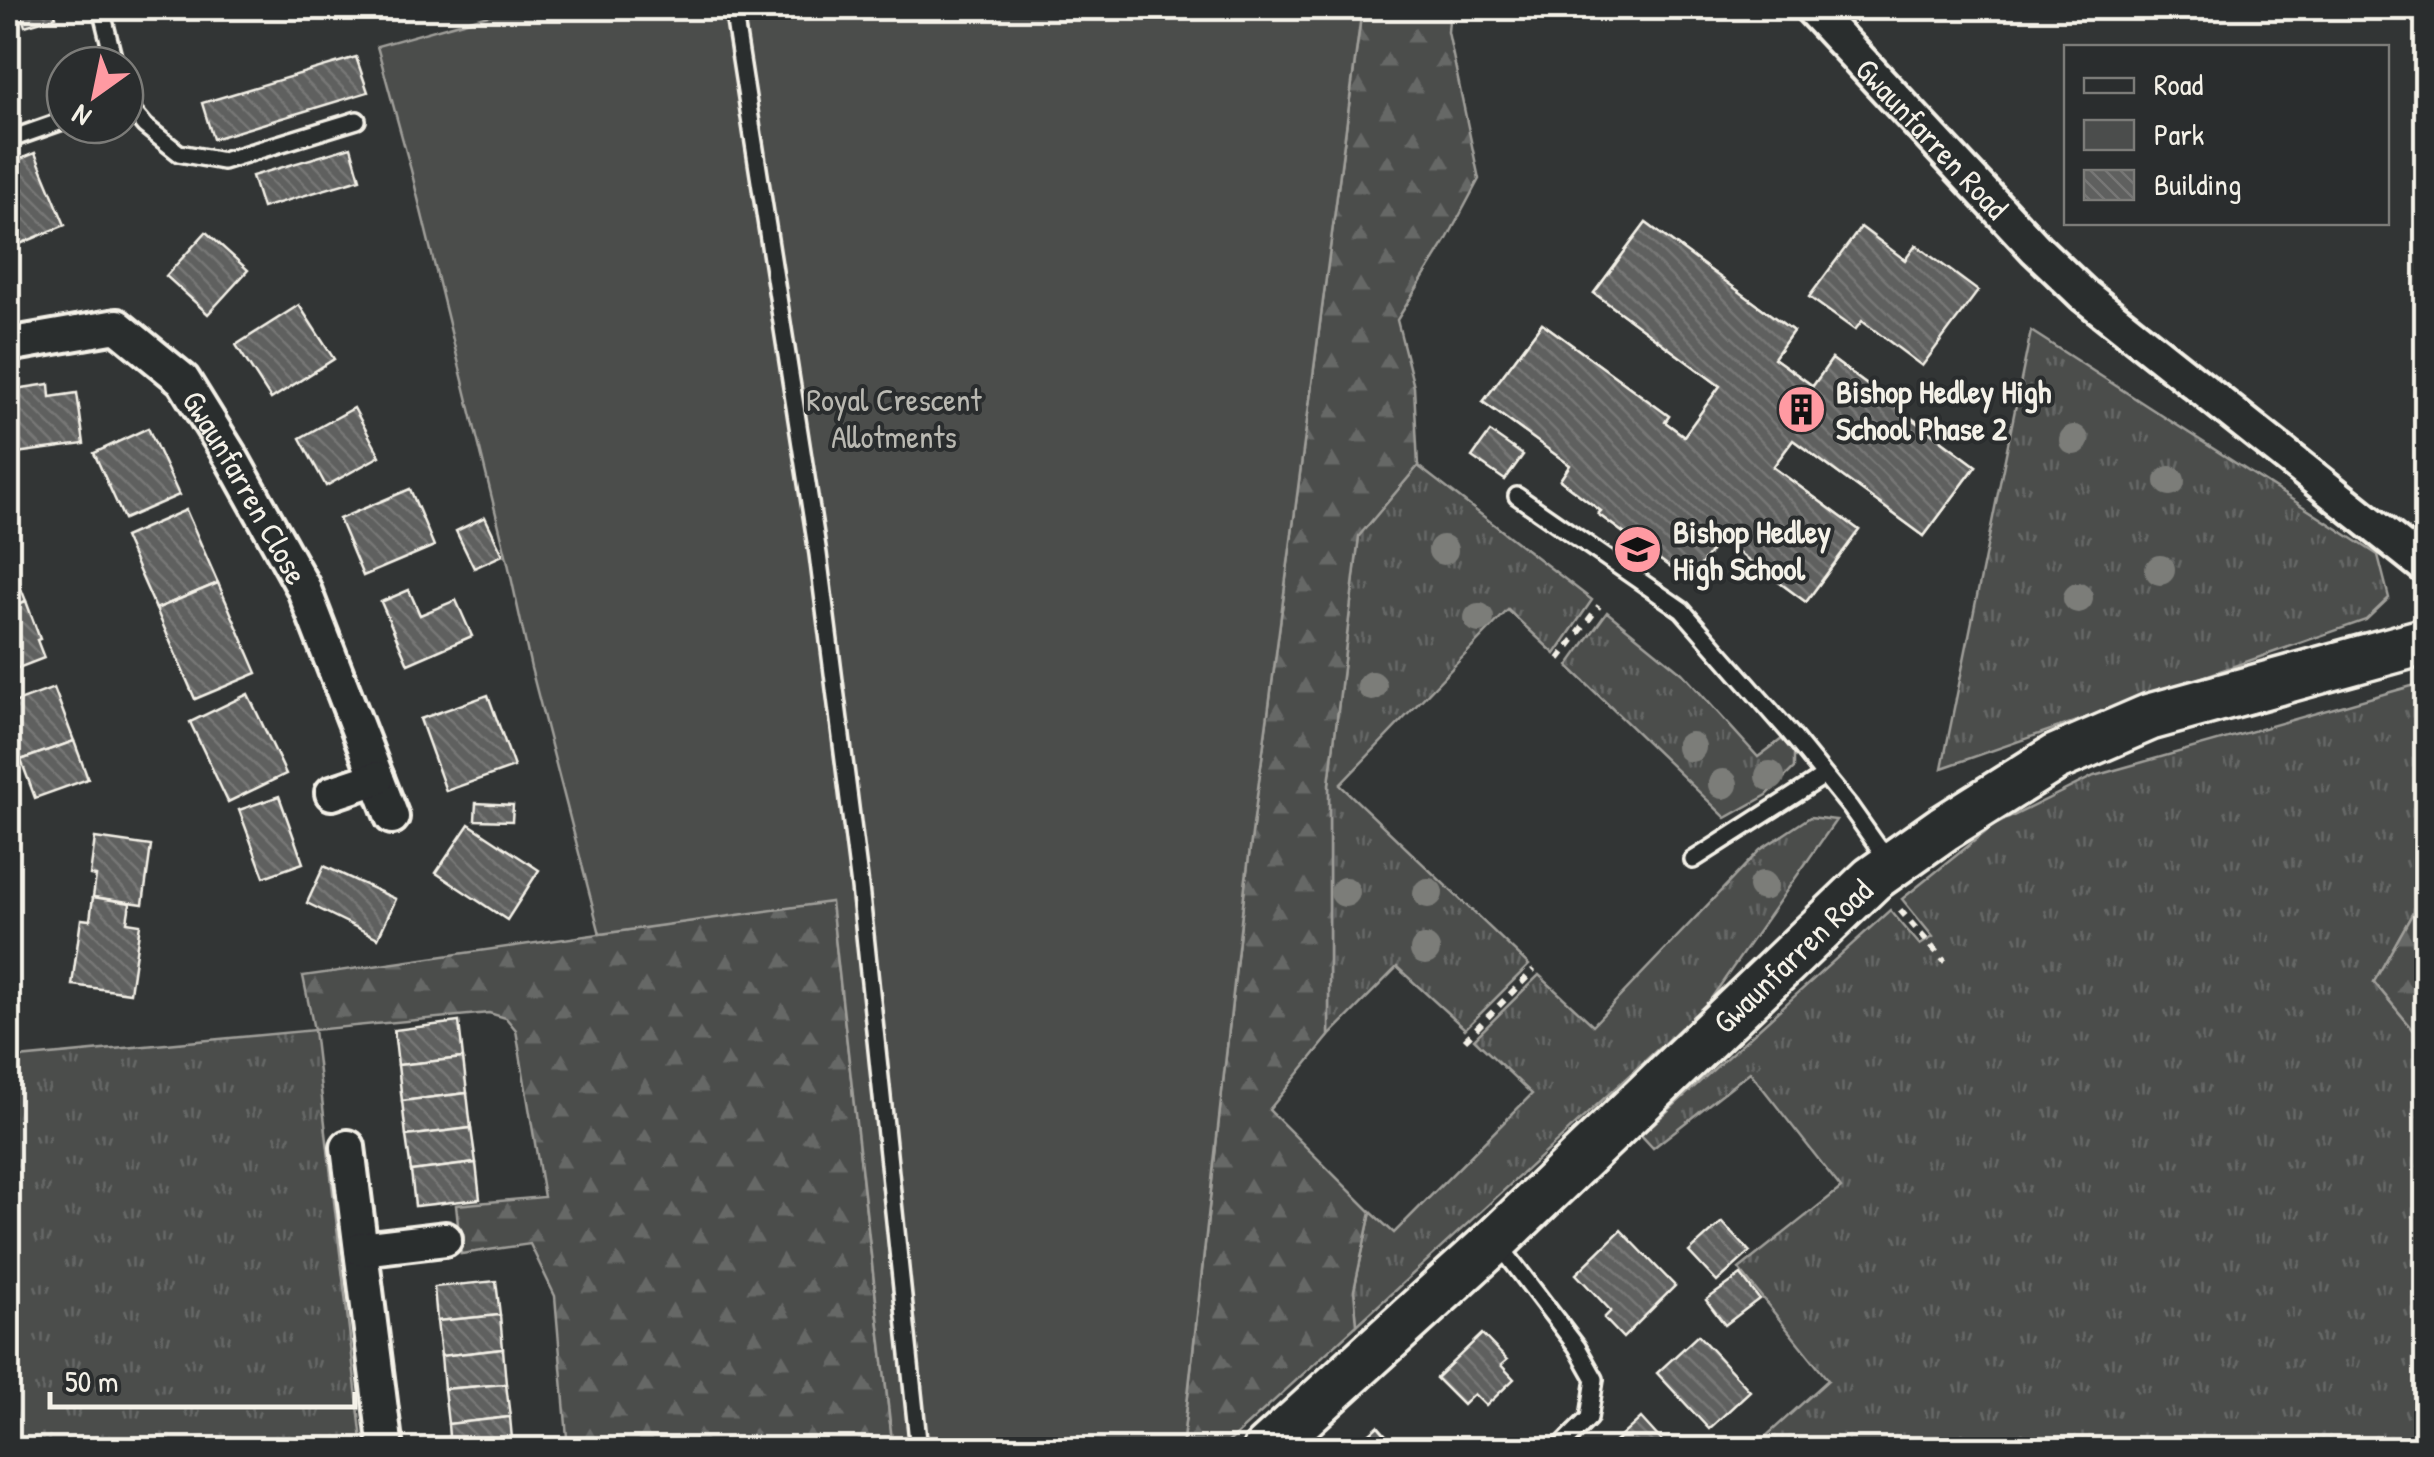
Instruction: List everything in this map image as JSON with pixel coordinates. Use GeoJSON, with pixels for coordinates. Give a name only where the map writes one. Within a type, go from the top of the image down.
{"type":"FeatureCollection","features":[{"type":"Feature","properties":{"kind":"street","name":"Gwaunfarren Road"},"geometry":{"type":"LineString","coordinates":[[1812,8],[2036,249],[2084,295],[2426,567]]}},
{"type":"Feature","properties":{"kind":"street","name":"Gwaunfarren Close"},"geometry":{"type":"LineString","coordinates":[[8,345],[116,326],[183,380],[304,587],[392,816]]}},
{"type":"Feature","properties":{"kind":"street","name":"Gwaunfarren Road"},"geometry":{"type":"LineString","coordinates":[[1266,1450],[1496,1240],[1858,893],[1893,884],[1944,828],[2055,758],[2150,717],[2426,641]]}},
{"type":"Feature","properties":{"kind":"street"},"geometry":{"type":"LineString","coordinates":[[332,793],[377,778]]}},
{"type":"Feature","properties":{"kind":"street"},"geometry":{"type":"LineString","coordinates":[[348,1146],[386,1450]]}},
{"type":"Feature","properties":{"kind":"street"},"geometry":{"type":"LineString","coordinates":[[361,1250],[445,1238]]}},
{"type":"Feature","properties":{"kind":"lane"},"geometry":{"type":"LineString","coordinates":[[102,8],[110,45]]}},
{"type":"Feature","properties":{"kind":"lane"},"geometry":{"type":"LineString","coordinates":[[733,8],[818,554],[860,887],[919,1450]]}},
{"type":"Feature","properties":{"kind":"lane"},"geometry":{"type":"LineString","coordinates":[[145,126],[179,153],[223,161],[357,120]]}},
{"type":"Feature","properties":{"kind":"lane"},"geometry":{"type":"LineString","coordinates":[[8,140],[45,127]]}},
{"type":"Feature","properties":{"kind":"lane"},"geometry":{"type":"LineString","coordinates":[[1517,496],[1682,610],[1850,808],[1893,884]]}},
{"type":"Feature","properties":{"kind":"lane"},"geometry":{"type":"LineString","coordinates":[[1692,860],[1824,776]]}},
{"type":"Feature","properties":{"kind":"lane"},"geometry":{"type":"LineString","coordinates":[[1496,1240],[1577,1347],[1595,1379],[1588,1418],[1557,1450]]}},
{"type":"Feature","properties":{"kind":"path"},"geometry":{"type":"LineString","coordinates":[[1559,658],[1599,606]]}},
{"type":"Feature","properties":{"kind":"path"},"geometry":{"type":"LineString","coordinates":[[1893,884],[1945,962]]}},
{"type":"Feature","properties":{"kind":"path"},"geometry":{"type":"LineString","coordinates":[[1465,1040],[1534,970]]}},
{"type":"Feature","properties":{"kind":"green space","name":"Royal Crescent Allotments"},"geometry":{"type":"Polygon","coordinates":[[[513,8],[1362,8],[1245,886],[1182,1449],[893,1449],[831,902],[600,934],[377,46],[513,8]]]}},
{"type":"Feature","properties":{"kind":"green space"},"geometry":{"type":"Polygon","coordinates":[[[1362,8],[1450,8],[1448,32],[1479,179],[1397,320],[1414,387],[1418,466],[1359,536],[1329,784],[1329,1036],[1269,1110],[1371,1212],[1354,1290],[1357,1325],[1221,1449],[1182,1450],[1245,886],[1362,8]]]}},
{"type":"Feature","properties":{"kind":"green space"},"geometry":{"type":"Polygon","coordinates":[[[2031,331],[2378,555],[2389,598],[2366,620],[1942,768],[2031,331]]]}},
{"type":"Feature","properties":{"kind":"green space"},"geometry":{"type":"Polygon","coordinates":[[[1418,466],[1592,600],[1555,654],[1508,610],[1340,785],[1529,965],[1465,1029],[1397,967],[1329,1036],[1329,784],[1359,535],[1418,466]]]}},
{"type":"Feature","properties":{"kind":"green space"},"geometry":{"type":"Polygon","coordinates":[[[1607,612],[1682,673],[1758,757],[1782,739],[1794,752],[1794,768],[1767,795],[1726,818],[1568,666],[1607,612]]]}},
{"type":"Feature","properties":{"kind":"green space"},"geometry":{"type":"Polygon","coordinates":[[[2426,682],[2425,891],[2374,982],[2426,1045],[2426,1449],[1752,1449],[1828,1380],[1739,1269],[1841,1188],[1750,1072],[1653,1148],[1641,1135],[1890,910],[1920,945],[1933,937],[1902,899],[1993,826],[2094,776],[2426,682]]]}},
{"type":"Feature","properties":{"kind":"green space"},"geometry":{"type":"Polygon","coordinates":[[[1810,817],[1836,820],[1708,1003],[1357,1325],[1354,1290],[1371,1212],[1394,1233],[1532,1094],[1474,1039],[1539,975],[1593,1025],[1760,850],[1810,817]]]}},
{"type":"Feature","properties":{"kind":"green space"},"geometry":{"type":"Polygon","coordinates":[[[2426,884],[2426,1045],[2374,982],[2426,884]]]}},
{"type":"Feature","properties":{"kind":"green space"},"geometry":{"type":"Polygon","coordinates":[[[831,901],[893,1449],[568,1449],[555,1296],[530,1244],[461,1254],[456,1205],[544,1197],[516,1030],[506,1018],[489,1013],[314,1030],[303,976],[831,901]]]}},
{"type":"Feature","properties":{"kind":"green space"},"geometry":{"type":"Polygon","coordinates":[[[314,1030],[363,1449],[8,1449],[8,1059],[314,1030]]]}},
{"type":"Feature","properties":{"kind":"building"},"geometry":{"type":"Polygon","coordinates":[[[19,8],[53,8],[56,17],[25,26],[19,8]]]}},
{"type":"Feature","properties":{"kind":"building"},"geometry":{"type":"Polygon","coordinates":[[[356,57],[368,92],[213,139],[202,103],[356,57]]]}},
{"type":"Feature","properties":{"kind":"building"},"geometry":{"type":"Polygon","coordinates":[[[351,147],[360,179],[262,208],[252,176],[351,147]]]}},
{"type":"Feature","properties":{"kind":"building"},"geometry":{"type":"Polygon","coordinates":[[[35,153],[65,225],[8,249],[8,164],[35,153]]]}},
{"type":"Feature","properties":{"kind":"building","name":"Bishop Hedley High School Phase 2"},"geometry":{"type":"Polygon","coordinates":[[[1646,223],[1793,331],[1774,358],[1813,386],[1832,359],[1976,466],[1924,536],[1793,440],[1773,467],[1859,530],[1806,602],[1720,539],[1689,581],[1598,514],[1601,511],[1560,480],[1570,465],[1483,402],[1542,323],[1669,416],[1665,422],[1684,436],[1720,386],[1594,293],[1646,223]],[[1688,451],[1659,491],[1701,521],[1730,481],[1688,451]]]}},
{"type":"Feature","properties":{"kind":"building","name":"Bishop Hedley High School Phase 2"},"geometry":{"type":"Polygon","coordinates":[[[1646,223],[1793,331],[1774,358],[1813,386],[1832,359],[1976,466],[1924,536],[1793,440],[1773,467],[1859,530],[1806,602],[1720,539],[1689,581],[1598,514],[1601,511],[1560,480],[1570,465],[1483,402],[1542,323],[1669,416],[1665,422],[1684,436],[1720,386],[1594,293],[1646,223]]]}},
{"type":"Feature","properties":{"kind":"building"},"geometry":{"type":"Polygon","coordinates":[[[1861,227],[1905,260],[1916,245],[1978,291],[1922,366],[1862,321],[1855,330],[1809,297],[1861,227]]]}},
{"type":"Feature","properties":{"kind":"building"},"geometry":{"type":"Polygon","coordinates":[[[206,232],[248,270],[208,314],[166,276],[206,232]]]}},
{"type":"Feature","properties":{"kind":"building"},"geometry":{"type":"Polygon","coordinates":[[[299,305],[334,359],[271,399],[236,345],[299,305]]]}},
{"type":"Feature","properties":{"kind":"building"},"geometry":{"type":"Polygon","coordinates":[[[49,384],[50,397],[77,393],[84,444],[8,454],[8,390],[49,384]]]}},
{"type":"Feature","properties":{"kind":"building"},"geometry":{"type":"Polygon","coordinates":[[[354,408],[380,456],[326,486],[300,438],[354,408]]]}},
{"type":"Feature","properties":{"kind":"building"},"geometry":{"type":"Polygon","coordinates":[[[148,428],[179,495],[124,519],[94,453],[148,428]]]}},
{"type":"Feature","properties":{"kind":"building"},"geometry":{"type":"Polygon","coordinates":[[[1490,432],[1523,455],[1505,480],[1472,457],[1490,432]]]}},
{"type":"Feature","properties":{"kind":"building"},"geometry":{"type":"Polygon","coordinates":[[[410,489],[434,546],[363,576],[339,519],[410,489]]]}},
{"type":"Feature","properties":{"kind":"building"},"geometry":{"type":"Polygon","coordinates":[[[186,510],[218,583],[156,609],[124,537],[186,510]]]}},
{"type":"Feature","properties":{"kind":"building"},"geometry":{"type":"Polygon","coordinates":[[[485,517],[503,555],[474,568],[456,531],[485,517]]]}},
{"type":"Feature","properties":{"kind":"building"},"geometry":{"type":"Polygon","coordinates":[[[8,556],[26,601],[8,608],[8,556]]]}},
{"type":"Feature","properties":{"kind":"building"},"geometry":{"type":"Polygon","coordinates":[[[218,583],[257,673],[195,699],[156,609],[218,583]]]}},
{"type":"Feature","properties":{"kind":"building"},"geometry":{"type":"Polygon","coordinates":[[[409,590],[420,615],[456,600],[472,636],[408,664],[381,602],[409,590]]]}},
{"type":"Feature","properties":{"kind":"building"},"geometry":{"type":"Polygon","coordinates":[[[26,601],[44,658],[8,672],[8,608],[26,601]]]}},
{"type":"Feature","properties":{"kind":"building"},"geometry":{"type":"Polygon","coordinates":[[[54,688],[74,741],[21,760],[8,723],[8,705],[54,688]]]}},
{"type":"Feature","properties":{"kind":"building"},"geometry":{"type":"Polygon","coordinates":[[[248,694],[286,774],[228,802],[190,722],[248,694]]]}},
{"type":"Feature","properties":{"kind":"building"},"geometry":{"type":"Polygon","coordinates":[[[488,695],[514,767],[446,791],[420,719],[488,695]]]}},
{"type":"Feature","properties":{"kind":"building"},"geometry":{"type":"Polygon","coordinates":[[[74,741],[88,779],[35,798],[21,760],[74,741]]]}},
{"type":"Feature","properties":{"kind":"building"},"geometry":{"type":"Polygon","coordinates":[[[279,796],[303,863],[264,877],[239,810],[279,796]]]}},
{"type":"Feature","properties":{"kind":"building"},"geometry":{"type":"Polygon","coordinates":[[[476,803],[513,805],[512,821],[475,820],[476,803]]]}},
{"type":"Feature","properties":{"kind":"building"},"geometry":{"type":"Polygon","coordinates":[[[469,824],[539,870],[507,920],[436,873],[469,824]]]}},
{"type":"Feature","properties":{"kind":"building"},"geometry":{"type":"Polygon","coordinates":[[[95,838],[151,846],[143,904],[93,897],[96,876],[90,875],[95,838]]]}},
{"type":"Feature","properties":{"kind":"building"},"geometry":{"type":"Polygon","coordinates":[[[324,866],[396,899],[378,938],[307,903],[324,866]]]}},
{"type":"Feature","properties":{"kind":"building"},"geometry":{"type":"Polygon","coordinates":[[[93,897],[130,903],[127,922],[140,924],[130,993],[72,985],[81,919],[90,920],[93,897]]]}},
{"type":"Feature","properties":{"kind":"building"},"geometry":{"type":"Polygon","coordinates":[[[459,1022],[463,1058],[398,1065],[394,1030],[459,1022]]]}},
{"type":"Feature","properties":{"kind":"building"},"geometry":{"type":"Polygon","coordinates":[[[463,1058],[467,1093],[402,1101],[398,1065],[463,1058]]]}},
{"type":"Feature","properties":{"kind":"building"},"geometry":{"type":"Polygon","coordinates":[[[467,1093],[471,1128],[406,1136],[402,1101],[467,1093]]]}},
{"type":"Feature","properties":{"kind":"building"},"geometry":{"type":"Polygon","coordinates":[[[471,1128],[476,1163],[411,1171],[406,1136],[471,1128]]]}},
{"type":"Feature","properties":{"kind":"building"},"geometry":{"type":"Polygon","coordinates":[[[476,1163],[480,1199],[415,1206],[411,1171],[476,1163]]]}},
{"type":"Feature","properties":{"kind":"building"},"geometry":{"type":"Polygon","coordinates":[[[1722,1222],[1750,1252],[1717,1282],[1689,1252],[1722,1222]]]}},
{"type":"Feature","properties":{"kind":"building"},"geometry":{"type":"Polygon","coordinates":[[[1621,1230],[1675,1286],[1623,1338],[1604,1318],[1611,1311],[1576,1274],[1621,1230]]]}},
{"type":"Feature","properties":{"kind":"building"},"geometry":{"type":"Polygon","coordinates":[[[1741,1275],[1759,1299],[1725,1325],[1706,1300],[1741,1275]]]}},
{"type":"Feature","properties":{"kind":"building"},"geometry":{"type":"Polygon","coordinates":[[[496,1281],[500,1315],[437,1321],[434,1287],[496,1281]]]}},
{"type":"Feature","properties":{"kind":"building"},"geometry":{"type":"Polygon","coordinates":[[[500,1315],[503,1349],[441,1356],[437,1321],[500,1315]]]}},
{"type":"Feature","properties":{"kind":"building"},"geometry":{"type":"Polygon","coordinates":[[[1482,1334],[1507,1360],[1501,1365],[1514,1379],[1486,1406],[1474,1394],[1463,1405],[1436,1378],[1482,1334]]]}},
{"type":"Feature","properties":{"kind":"building"},"geometry":{"type":"Polygon","coordinates":[[[1698,1335],[1750,1391],[1709,1429],[1657,1373],[1698,1335]]]}},
{"type":"Feature","properties":{"kind":"building"},"geometry":{"type":"Polygon","coordinates":[[[503,1349],[506,1384],[444,1389],[441,1356],[503,1349]]]}},
{"type":"Feature","properties":{"kind":"building"},"geometry":{"type":"Polygon","coordinates":[[[506,1384],[510,1417],[448,1424],[444,1389],[506,1384]]]}},
{"type":"Feature","properties":{"kind":"building"},"geometry":{"type":"Polygon","coordinates":[[[510,1417],[513,1450],[450,1450],[448,1424],[510,1417]]]}},
{"type":"Feature","properties":{"kind":"building"},"geometry":{"type":"Polygon","coordinates":[[[1641,1418],[1670,1450],[1606,1450],[1641,1418]]]}},
{"type":"Feature","properties":{"kind":"building"},"geometry":{"type":"Polygon","coordinates":[[[1378,1426],[1399,1450],[1350,1450],[1378,1426]]]}},
{"type":"Feature","properties":{"kind":"place","name":"Bishop Hedley High School Phase 2"},"geometry":{"type":"Point","coordinates":[1801,409]}},
{"type":"Feature","properties":{"kind":"place","name":"Bishop Hedley High School"},"geometry":{"type":"Point","coordinates":[1638,549]}}]}
